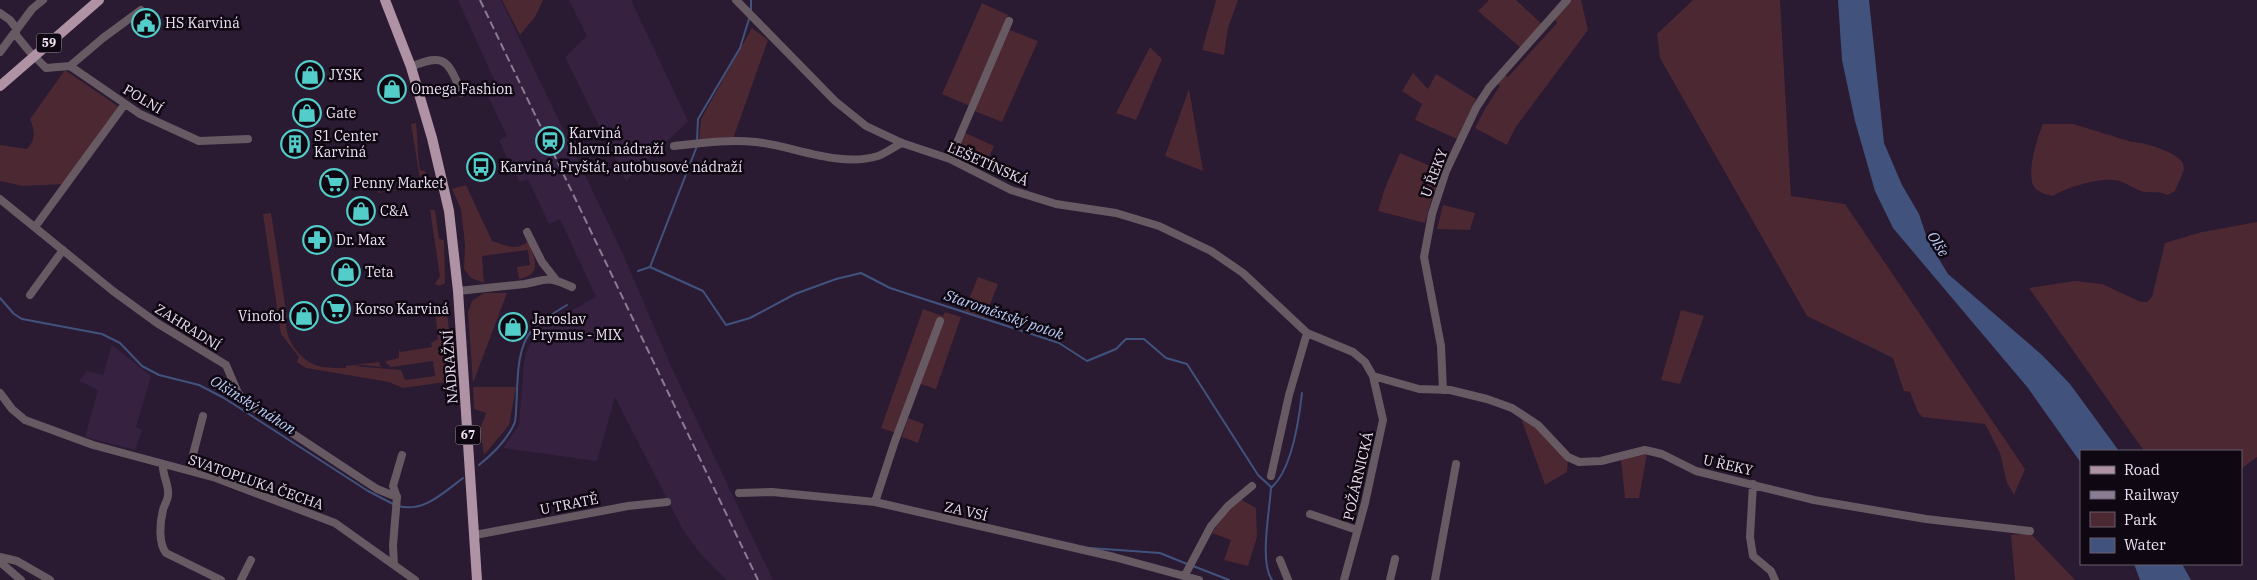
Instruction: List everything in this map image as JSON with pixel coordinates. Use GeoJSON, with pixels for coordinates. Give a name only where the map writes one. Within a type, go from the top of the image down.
{"type":"FeatureCollection","features":[{"type":"Feature","properties":{"kind":"main road","name":"59"},"geometry":{"type":"LineString","coordinates":[[0,86],[99,0]]}},
{"type":"Feature","properties":{"kind":"main road","name":"NÁDRAŽNÍ"},"geometry":{"type":"LineString","coordinates":[[385,0],[411,66],[444,184],[453,238],[477,580]]}},
{"type":"Feature","properties":{"kind":"street"},"geometry":{"type":"LineString","coordinates":[[0,52],[16,28],[32,9],[43,0]]}},
{"type":"Feature","properties":{"kind":"street","name":"LEŠETÍNSKÁ"},"geometry":{"type":"LineString","coordinates":[[736,0],[834,101],[866,126],[902,143],[950,159],[1011,190],[1056,204],[1116,212],[1173,232],[1211,251],[1243,273],[1307,334],[1353,352],[1365,362],[1373,376]]}},
{"type":"Feature","properties":{"kind":"street","name":"U ŘEKY"},"geometry":{"type":"LineString","coordinates":[[1443,390],[1441,346],[1424,257],[1432,214],[1443,180],[1476,108],[1489,88],[1567,0]]}},
{"type":"Feature","properties":{"kind":"street"},"geometry":{"type":"LineString","coordinates":[[0,13],[16,28],[16,35],[46,68],[70,66],[103,38],[141,10]]}},
{"type":"Feature","properties":{"kind":"street"},"geometry":{"type":"LineString","coordinates":[[950,159],[1009,21]]}},
{"type":"Feature","properties":{"kind":"street"},"geometry":{"type":"LineString","coordinates":[[411,66],[432,59],[444,62],[450,68],[462,93]]}},
{"type":"Feature","properties":{"kind":"street","name":"POLNÍ"},"geometry":{"type":"LineString","coordinates":[[70,66],[140,114],[199,142],[248,139]]}},
{"type":"Feature","properties":{"kind":"street"},"geometry":{"type":"LineString","coordinates":[[35,227],[125,104]]}},
{"type":"Feature","properties":{"kind":"street"},"geometry":{"type":"LineString","coordinates":[[674,146],[720,142],[756,142],[826,157],[858,158],[878,156],[902,143]]}},
{"type":"Feature","properties":{"kind":"street","name":"ZAHRADNÍ"},"geometry":{"type":"LineString","coordinates":[[0,199],[113,291],[157,323],[226,365],[238,392],[245,402],[261,415],[397,503]]}},
{"type":"Feature","properties":{"kind":"street"},"geometry":{"type":"LineString","coordinates":[[527,232],[542,262],[556,280]]}},
{"type":"Feature","properties":{"kind":"street"},"geometry":{"type":"LineString","coordinates":[[30,295],[63,250]]}},
{"type":"Feature","properties":{"kind":"street"},"geometry":{"type":"LineString","coordinates":[[535,280],[540,273],[542,262]]}},
{"type":"Feature","properties":{"kind":"street"},"geometry":{"type":"LineString","coordinates":[[458,291],[525,284],[535,280],[556,280],[572,287]]}},
{"type":"Feature","properties":{"kind":"street"},"geometry":{"type":"LineString","coordinates":[[875,502],[895,441],[940,320]]}},
{"type":"Feature","properties":{"kind":"street"},"geometry":{"type":"LineString","coordinates":[[1271,476],[1289,394],[1307,334]]}},
{"type":"Feature","properties":{"kind":"street","name":"U ŘEKY"},"geometry":{"type":"LineString","coordinates":[[1373,376],[1419,390],[1443,390],[1487,399],[1512,408],[1538,425],[1568,457],[1579,462],[1601,461],[1645,450],[1662,454],[1696,471],[1814,500],[1926,519],[2030,531]]}},
{"type":"Feature","properties":{"kind":"street","name":"POŽÁRNICKÁ"},"geometry":{"type":"LineString","coordinates":[[1344,580],[1380,444],[1383,420],[1373,376]]}},
{"type":"Feature","properties":{"kind":"street","name":"SVATOPLUKA ČECHA"},"geometry":{"type":"LineString","coordinates":[[0,393],[12,409],[25,420],[93,445],[216,478],[336,523],[414,580]]}},
{"type":"Feature","properties":{"kind":"street"},"geometry":{"type":"LineString","coordinates":[[189,470],[203,416]]}},
{"type":"Feature","properties":{"kind":"street"},"geometry":{"type":"LineString","coordinates":[[394,565],[393,545],[397,503],[393,486],[402,455]]}},
{"type":"Feature","properties":{"kind":"street"},"geometry":{"type":"LineString","coordinates":[[164,464],[162,474],[167,486],[168,496],[162,520],[162,547],[166,553],[221,580]]}},
{"type":"Feature","properties":{"kind":"street"},"geometry":{"type":"LineString","coordinates":[[1434,580],[1456,464]]}},
{"type":"Feature","properties":{"kind":"street"},"geometry":{"type":"LineString","coordinates":[[1753,484],[1750,537],[1753,556],[1771,571],[1775,580]]}},
{"type":"Feature","properties":{"kind":"street"},"geometry":{"type":"LineString","coordinates":[[1185,575],[1211,526],[1228,506],[1252,486]]}},
{"type":"Feature","properties":{"kind":"street","name":"ZA VSÍ"},"geometry":{"type":"LineString","coordinates":[[739,493],[772,492],[875,502],[1185,575],[1199,580]]}},
{"type":"Feature","properties":{"kind":"street","name":"U TRATĚ"},"geometry":{"type":"LineString","coordinates":[[475,534],[628,506],[667,502]]}},
{"type":"Feature","properties":{"kind":"street"},"geometry":{"type":"LineString","coordinates":[[1310,514],[1358,530]]}},
{"type":"Feature","properties":{"kind":"street"},"geometry":{"type":"LineString","coordinates":[[0,557],[17,561],[50,580]]}},
{"type":"Feature","properties":{"kind":"street"},"geometry":{"type":"LineString","coordinates":[[1390,580],[1395,559]]}},
{"type":"Feature","properties":{"kind":"street"},"geometry":{"type":"LineString","coordinates":[[241,580],[251,560]]}},
{"type":"Feature","properties":{"kind":"street"},"geometry":{"type":"LineString","coordinates":[[1280,560],[1288,580]]}},
{"type":"Feature","properties":{"kind":"street"},"geometry":{"type":"LineString","coordinates":[[0,562],[21,580]]}},
{"type":"Feature","properties":{"kind":"shaded area"},"geometry":{"type":"Polygon","coordinates":[[[458,0],[501,0],[623,254],[670,364],[773,580],[726,580],[700,553],[683,530],[615,397],[597,461],[503,448],[519,425],[524,363],[526,353],[532,341],[544,325],[569,309],[571,311],[596,297],[560,219],[549,224],[528,179],[520,182],[511,167],[499,140],[507,136],[485,90],[496,84],[458,0]]]}},
{"type":"Feature","properties":{"kind":"shaded area"},"geometry":{"type":"Polygon","coordinates":[[[569,0],[631,0],[688,121],[626,181],[565,57],[587,36],[569,0]]]}},
{"type":"Feature","properties":{"kind":"shaded area"},"geometry":{"type":"Polygon","coordinates":[[[112,345],[151,376],[136,427],[142,430],[135,450],[85,437],[98,390],[79,381],[87,371],[103,375],[112,345]]]}},
{"type":"Feature","properties":{"kind":"green space"},"geometry":{"type":"Polygon","coordinates":[[[502,0],[543,0],[535,17],[520,35],[502,0]]]}},
{"type":"Feature","properties":{"kind":"green space"},"geometry":{"type":"Polygon","coordinates":[[[1216,0],[1238,0],[1228,28],[1224,55],[1202,50],[1216,0]]]}},
{"type":"Feature","properties":{"kind":"green space"},"geometry":{"type":"Polygon","coordinates":[[[1489,0],[1516,0],[1542,24],[1521,48],[1478,11],[1489,0]]]}},
{"type":"Feature","properties":{"kind":"green space"},"geometry":{"type":"Polygon","coordinates":[[[1570,0],[1581,0],[1588,30],[1515,128],[1507,145],[1475,128],[1500,86],[1497,83],[1503,74],[1508,77],[1557,23],[1554,18],[1570,0]]]}},
{"type":"Feature","properties":{"kind":"green space"},"geometry":{"type":"Polygon","coordinates":[[[1693,0],[1780,0],[1791,196],[1845,204],[2025,469],[2014,495],[2007,483],[2000,453],[1985,424],[1922,417],[1910,392],[1904,391],[1893,358],[1807,316],[1660,58],[1657,34],[1693,0]]]}},
{"type":"Feature","properties":{"kind":"green space"},"geometry":{"type":"Polygon","coordinates":[[[982,3],[1008,15],[970,106],[942,94],[982,3]]]}},
{"type":"Feature","properties":{"kind":"green space"},"geometry":{"type":"Polygon","coordinates":[[[752,28],[768,40],[733,139],[699,141],[701,119],[752,28]]]}},
{"type":"Feature","properties":{"kind":"green space"},"geometry":{"type":"Polygon","coordinates":[[[1007,29],[1038,41],[1002,122],[972,110],[1007,29]]]}},
{"type":"Feature","properties":{"kind":"green space"},"geometry":{"type":"Polygon","coordinates":[[[1150,47],[1162,59],[1136,120],[1116,113],[1150,47]]]}},
{"type":"Feature","properties":{"kind":"green space"},"geometry":{"type":"Polygon","coordinates":[[[65,70],[119,107],[63,184],[23,186],[0,181],[0,145],[27,149],[34,135],[30,119],[65,70]]]}},
{"type":"Feature","properties":{"kind":"green space"},"geometry":{"type":"Polygon","coordinates":[[[1413,73],[1428,89],[1436,74],[1476,99],[1457,139],[1415,120],[1422,104],[1402,91],[1413,73]]]}},
{"type":"Feature","properties":{"kind":"green space"},"geometry":{"type":"Polygon","coordinates":[[[1189,89],[1203,171],[1165,156],[1189,89]]]}},
{"type":"Feature","properties":{"kind":"green space"},"geometry":{"type":"Polygon","coordinates":[[[416,123],[420,170],[425,171],[431,185],[378,193],[378,188],[380,192],[413,187],[412,180],[420,179],[411,124],[416,123]]]}},
{"type":"Feature","properties":{"kind":"green space"},"geometry":{"type":"Polygon","coordinates":[[[2043,124],[2073,124],[2132,142],[2152,146],[2174,155],[2183,163],[2184,170],[2175,191],[2167,195],[2141,191],[2116,180],[2091,182],[2073,187],[2053,196],[2045,194],[2037,190],[2031,179],[2032,163],[2043,124]]]}},
{"type":"Feature","properties":{"kind":"green space"},"geometry":{"type":"Polygon","coordinates":[[[963,132],[994,146],[984,169],[954,155],[963,132]]]}},
{"type":"Feature","properties":{"kind":"green space"},"geometry":{"type":"Polygon","coordinates":[[[1400,153],[1442,171],[1425,223],[1378,211],[1385,188],[1400,153]]]}},
{"type":"Feature","properties":{"kind":"green space"},"geometry":{"type":"Polygon","coordinates":[[[466,185],[492,241],[515,247],[528,241],[535,264],[532,274],[519,279],[517,267],[530,265],[528,250],[482,256],[484,283],[471,278],[464,269],[465,245],[461,209],[452,189],[466,185]]]}},
{"type":"Feature","properties":{"kind":"green space"},"geometry":{"type":"Polygon","coordinates":[[[1443,205],[1475,213],[1470,230],[1437,229],[1443,205]]]}},
{"type":"Feature","properties":{"kind":"green space"},"geometry":{"type":"Polygon","coordinates":[[[430,210],[435,210],[439,239],[444,240],[445,283],[439,286],[435,284],[440,276],[430,210]]]}},
{"type":"Feature","properties":{"kind":"green space"},"geometry":{"type":"Polygon","coordinates":[[[271,213],[287,317],[287,333],[300,355],[314,365],[322,367],[346,368],[346,366],[379,362],[381,367],[354,366],[401,370],[405,380],[435,376],[433,361],[391,367],[385,362],[399,358],[399,348],[400,352],[432,347],[431,343],[438,339],[435,311],[433,308],[426,309],[425,305],[447,309],[453,381],[403,388],[389,382],[306,368],[297,362],[299,357],[281,334],[263,214],[271,213]]]}},
{"type":"Feature","properties":{"kind":"green space"},"geometry":{"type":"Polygon","coordinates":[[[2257,222],[2257,457],[2242,468],[2242,450],[2143,450],[2029,288],[2075,281],[2102,284],[2141,302],[2147,302],[2152,297],[2165,243],[2202,232],[2257,222]]]}},
{"type":"Feature","properties":{"kind":"green space"},"geometry":{"type":"Polygon","coordinates":[[[978,277],[998,284],[985,318],[964,311],[978,277]]]}},
{"type":"Feature","properties":{"kind":"green space"},"geometry":{"type":"Polygon","coordinates":[[[484,293],[507,293],[473,383],[468,312],[472,301],[484,293]]]}},
{"type":"Feature","properties":{"kind":"green space"},"geometry":{"type":"Polygon","coordinates":[[[923,309],[943,316],[945,312],[961,317],[936,389],[915,382],[896,433],[881,428],[923,309]]]}},
{"type":"Feature","properties":{"kind":"green space"},"geometry":{"type":"Polygon","coordinates":[[[1681,310],[1704,316],[1680,384],[1661,380],[1681,310]]]}},
{"type":"Feature","properties":{"kind":"green space"},"geometry":{"type":"Polygon","coordinates":[[[473,387],[516,387],[509,425],[484,455],[480,429],[486,413],[474,409],[473,387]]]}},
{"type":"Feature","properties":{"kind":"green space"},"geometry":{"type":"Polygon","coordinates":[[[908,418],[924,424],[918,443],[902,437],[908,418]]]}},
{"type":"Feature","properties":{"kind":"green space"},"geometry":{"type":"Polygon","coordinates":[[[1521,418],[1540,430],[1568,460],[1567,472],[1545,485],[1521,418]]]}},
{"type":"Feature","properties":{"kind":"green space"},"geometry":{"type":"Polygon","coordinates":[[[1647,454],[1639,498],[1625,498],[1621,460],[1647,454]]]}},
{"type":"Feature","properties":{"kind":"green space"},"geometry":{"type":"Polygon","coordinates":[[[1240,499],[1256,508],[1257,537],[1248,566],[1224,560],[1231,540],[1212,533],[1228,509],[1240,499]]]}},
{"type":"Feature","properties":{"kind":"green space"},"geometry":{"type":"Polygon","coordinates":[[[2030,533],[2075,580],[2015,580],[2011,535],[2030,533]]]}},
{"type":"Feature","properties":{"kind":"water"},"geometry":{"type":"Polygon","coordinates":[[[1838,0],[1869,0],[1884,143],[1902,185],[1919,214],[1928,241],[1948,274],[2042,355],[2070,384],[2118,450],[2080,450],[2080,462],[2028,388],[1893,228],[1875,191],[1855,121],[1842,60],[1838,0]]]}},
{"type":"Feature","properties":{"kind":"water"},"geometry":{"type":"Polygon","coordinates":[[[2134,565],[2183,565],[2191,580],[2140,580],[2134,565]]]}},
{"type":"Feature","properties":{"kind":"waterway","name":"Staroměstský potok"},"geometry":{"type":"LineString","coordinates":[[751,0],[751,11]]}},
{"type":"Feature","properties":{"kind":"waterway","name":"Staroměstský potok"},"geometry":{"type":"LineString","coordinates":[[697,141],[698,119],[740,48],[749,19]]}},
{"type":"Feature","properties":{"kind":"waterway","name":"Staroměstský potok"},"geometry":{"type":"LineString","coordinates":[[650,267],[697,146]]}},
{"type":"Feature","properties":{"kind":"waterway","name":"Staroměstský potok"},"geometry":{"type":"LineString","coordinates":[[638,271],[650,267],[703,291],[726,325],[750,318],[795,294],[836,279],[861,273],[890,288],[1059,343],[1087,361],[1116,349],[1126,339],[1144,339],[1166,358],[1187,364],[1258,475],[1271,487],[1266,535],[1266,561],[1272,580]]}},
{"type":"Feature","properties":{"kind":"waterway","name":"Olšinský náhon"},"geometry":{"type":"LineString","coordinates":[[0,298],[14,314],[22,319],[102,334],[120,343],[142,366],[159,375],[199,385],[224,398],[368,491],[393,504]]}},
{"type":"Feature","properties":{"kind":"waterway","name":"Olšinský náhon"},"geometry":{"type":"LineString","coordinates":[[479,465],[500,445],[509,434],[515,422],[519,361],[526,339],[540,323],[567,305]]}},
{"type":"Feature","properties":{"kind":"waterway"},"geometry":{"type":"LineString","coordinates":[[1272,487],[1285,469],[1299,417],[1302,393]]}},
{"type":"Feature","properties":{"kind":"waterway","name":"Olšinský náhon"},"geometry":{"type":"LineString","coordinates":[[398,506],[416,507],[425,504],[441,495],[463,478]]}},
{"type":"Feature","properties":{"kind":"waterway"},"geometry":{"type":"LineString","coordinates":[[1090,548],[1160,553],[1187,564]]}},
{"type":"Feature","properties":{"kind":"waterway"},"geometry":{"type":"LineString","coordinates":[[1193,566],[1229,580]]}},
{"type":"Feature","properties":{"kind":"railway"},"geometry":{"type":"LineString","coordinates":[[480,0],[758,580]]}},
{"type":"Feature","properties":{"kind":"place","name":"HS Karviná"},"geometry":{"type":"Point","coordinates":[146,23]}},
{"type":"Feature","properties":{"kind":"place","name":"JYSK"},"geometry":{"type":"Point","coordinates":[310,75]}},
{"type":"Feature","properties":{"kind":"place","name":"Omega Fashion"},"geometry":{"type":"Point","coordinates":[392,89]}},
{"type":"Feature","properties":{"kind":"place","name":"Gate"},"geometry":{"type":"Point","coordinates":[307,113]}},
{"type":"Feature","properties":{"kind":"place","name":"Karviná hlavní nádraží"},"geometry":{"type":"Point","coordinates":[550,141]}},
{"type":"Feature","properties":{"kind":"place","name":"S1 Center Karviná"},"geometry":{"type":"Point","coordinates":[295,144]}},
{"type":"Feature","properties":{"kind":"place","name":"Karviná, Fryštát, autobusové nádraží"},"geometry":{"type":"Point","coordinates":[481,167]}},
{"type":"Feature","properties":{"kind":"place","name":"Penny Market"},"geometry":{"type":"Point","coordinates":[334,183]}},
{"type":"Feature","properties":{"kind":"place","name":"C&A"},"geometry":{"type":"Point","coordinates":[361,211]}},
{"type":"Feature","properties":{"kind":"place","name":"Dr. Max"},"geometry":{"type":"Point","coordinates":[317,240]}},
{"type":"Feature","properties":{"kind":"place","name":"Teta"},"geometry":{"type":"Point","coordinates":[346,272]}},
{"type":"Feature","properties":{"kind":"place","name":"Korso Karviná"},"geometry":{"type":"Point","coordinates":[336,309]}},
{"type":"Feature","properties":{"kind":"place","name":"Vinofol"},"geometry":{"type":"Point","coordinates":[304,316]}},
{"type":"Feature","properties":{"kind":"place","name":"Jaroslav Prymus - MIX"},"geometry":{"type":"Point","coordinates":[513,327]}},
{"type":"Feature","properties":{"kind":"water label","name":"Olše"},"geometry":{"type":"Point","coordinates":[1938,244]}}]}
